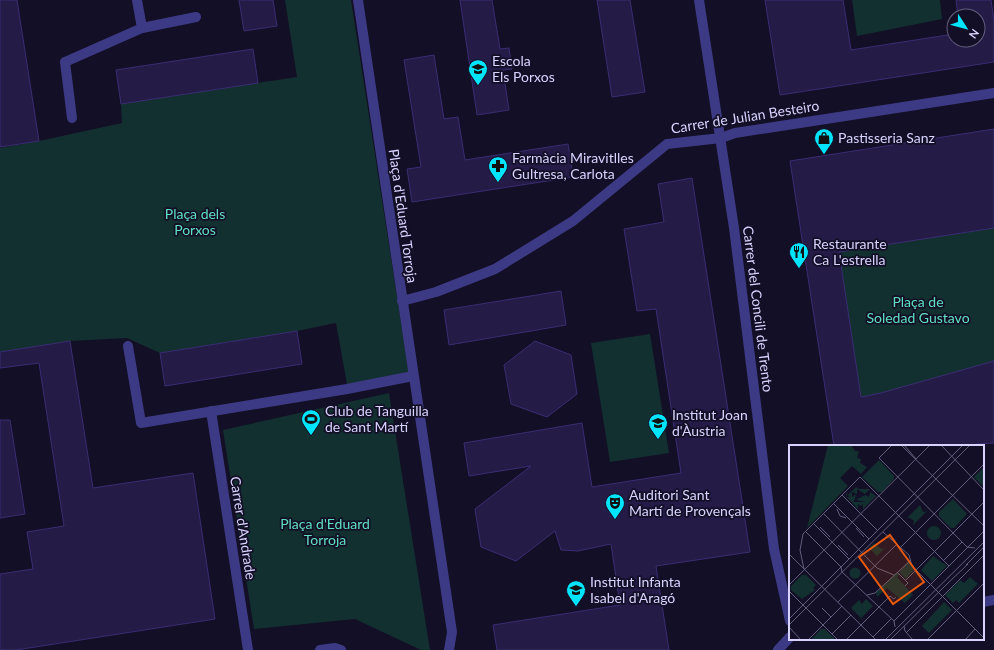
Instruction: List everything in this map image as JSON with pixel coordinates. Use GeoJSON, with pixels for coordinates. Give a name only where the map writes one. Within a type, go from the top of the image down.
{"type":"FeatureCollection","features":[{"type":"Feature","properties":{"kind":"street"},"geometry":{"type":"LineString","coordinates":[[137,0],[142,28]]}},
{"type":"Feature","properties":{"kind":"street","name":"Plaça d'Eduard Torroja"},"geometry":{"type":"LineString","coordinates":[[358,0],[452,632],[449,650]]}},
{"type":"Feature","properties":{"kind":"street","name":"Carrer del Concili de Trento"},"geometry":{"type":"LineString","coordinates":[[699,0],[734,228],[774,549],[789,616]]}},
{"type":"Feature","properties":{"kind":"street"},"geometry":{"type":"LineString","coordinates":[[72,118],[65,62],[142,28],[196,17]]}},
{"type":"Feature","properties":{"kind":"street","name":"Carrer de Julian Besteiro"},"geometry":{"type":"LineString","coordinates":[[402,301],[436,292],[495,269],[573,221],[667,144],[721,138],[735,133],[994,93]]}},
{"type":"Feature","properties":{"kind":"street"},"geometry":{"type":"LineString","coordinates":[[128,346],[141,423],[347,389],[413,376]]}},
{"type":"Feature","properties":{"kind":"street","name":"Carrer d'Andrade"},"geometry":{"type":"LineString","coordinates":[[211,411],[248,650]]}},
{"type":"Feature","properties":{"kind":"street"},"geometry":{"type":"LineString","coordinates":[[984,602],[994,600]]}},
{"type":"Feature","properties":{"kind":"street"},"geometry":{"type":"LineString","coordinates":[[778,650],[789,638]]}},
{"type":"Feature","properties":{"kind":"street"},"geometry":{"type":"LineString","coordinates":[[320,650],[335,648],[341,650]]}},
{"type":"Feature","properties":{"kind":"green space","name":"Plaça dels Porxos"},"geometry":{"type":"Polygon","coordinates":[[[285,0],[351,0],[409,374],[347,384],[336,323],[297,331],[160,353],[127,338],[70,341],[0,352],[0,148],[122,123],[121,104],[297,77],[285,0]]]}},
{"type":"Feature","properties":{"kind":"green space"},"geometry":{"type":"Polygon","coordinates":[[[852,0],[940,0],[942,19],[857,36],[852,0]]]}},
{"type":"Feature","properties":{"kind":"green space","name":"Plaça de Soledad Gustavo"},"geometry":{"type":"Polygon","coordinates":[[[994,228],[994,361],[869,445],[868,445],[839,252],[994,228]]]}},
{"type":"Feature","properties":{"kind":"green space"},"geometry":{"type":"Polygon","coordinates":[[[650,334],[669,453],[610,462],[591,343],[650,334]]]}},
{"type":"Feature","properties":{"kind":"green space","name":"Plaça d'Eduard Torroja"},"geometry":{"type":"Polygon","coordinates":[[[389,393],[430,650],[421,650],[355,619],[254,629],[223,430],[389,393]]]}},
{"type":"Feature","properties":{"kind":"building"},"geometry":{"type":"Polygon","coordinates":[[[0,0],[17,0],[39,141],[0,147],[0,0]]]}},
{"type":"Feature","properties":{"kind":"building"},"geometry":{"type":"Polygon","coordinates":[[[239,0],[273,0],[277,26],[244,31],[239,0]]]}},
{"type":"Feature","properties":{"kind":"building"},"geometry":{"type":"Polygon","coordinates":[[[460,0],[492,0],[500,49],[509,48],[512,69],[503,70],[509,110],[477,115],[460,0]]]}},
{"type":"Feature","properties":{"kind":"building"},"geometry":{"type":"Polygon","coordinates":[[[597,0],[630,0],[645,92],[612,97],[597,0]]]}},
{"type":"Feature","properties":{"kind":"building"},"geometry":{"type":"Polygon","coordinates":[[[765,0],[843,0],[851,50],[946,35],[946,48],[986,48],[986,8],[957,8],[956,0],[991,0],[994,21],[994,62],[780,95],[765,0]]]}},
{"type":"Feature","properties":{"kind":"building"},"geometry":{"type":"Polygon","coordinates":[[[253,49],[258,83],[121,104],[116,70],[253,49]]]}},
{"type":"Feature","properties":{"kind":"building"},"geometry":{"type":"Polygon","coordinates":[[[434,55],[444,119],[458,117],[465,160],[568,144],[573,177],[412,202],[407,169],[421,167],[404,60],[434,55]]]}},
{"type":"Feature","properties":{"kind":"building"},"geometry":{"type":"Polygon","coordinates":[[[994,129],[994,228],[839,252],[861,397],[881,393],[994,361],[994,443],[976,445],[834,445],[790,161],[994,129]]]}},
{"type":"Feature","properties":{"kind":"building"},"geometry":{"type":"Polygon","coordinates":[[[692,178],[750,552],[656,566],[669,650],[497,650],[493,625],[620,605],[611,544],[578,551],[561,550],[555,531],[516,561],[481,547],[475,509],[531,466],[469,476],[464,443],[582,423],[592,487],[681,473],[656,309],[637,311],[624,229],[664,222],[658,184],[692,178]]]}},
{"type":"Feature","properties":{"kind":"building"},"geometry":{"type":"Polygon","coordinates":[[[561,291],[566,325],[449,345],[444,310],[561,291]]]}},
{"type":"Feature","properties":{"kind":"building"},"geometry":{"type":"Polygon","coordinates":[[[297,331],[302,364],[165,386],[160,353],[297,331]]]}},
{"type":"Feature","properties":{"kind":"building"},"geometry":{"type":"Polygon","coordinates":[[[70,341],[93,488],[193,473],[215,619],[16,650],[0,650],[0,574],[33,569],[27,532],[64,526],[39,363],[0,368],[0,352],[70,341]]]}},
{"type":"Feature","properties":{"kind":"building"},"geometry":{"type":"Polygon","coordinates":[[[535,341],[571,355],[577,394],[547,417],[511,404],[504,365],[535,341]]]}},
{"type":"Feature","properties":{"kind":"building"},"geometry":{"type":"Polygon","coordinates":[[[0,420],[10,420],[25,514],[0,518],[0,420]]]}},
{"type":"Feature","properties":{"kind":"place","name":"Escola Els Porxos"},"geometry":{"type":"Point","coordinates":[478,86]}},
{"type":"Feature","properties":{"kind":"place","name":"Pastisseria Sanz"},"geometry":{"type":"Point","coordinates":[824,155]}},
{"type":"Feature","properties":{"kind":"place","name":"Farmàcia Miravitlles Gultresa, Carlota"},"geometry":{"type":"Point","coordinates":[498,183]}},
{"type":"Feature","properties":{"kind":"place","name":"Restaurante Ca L'estrella"},"geometry":{"type":"Point","coordinates":[799,269]}},
{"type":"Feature","properties":{"kind":"place","name":"Club de Tanguilla de Sant Martí"},"geometry":{"type":"Point","coordinates":[311,436]}},
{"type":"Feature","properties":{"kind":"place","name":"Institut Joan d'Àustria"},"geometry":{"type":"Point","coordinates":[658,440]}},
{"type":"Feature","properties":{"kind":"place","name":"Auditori Sant Martí de Provençals"},"geometry":{"type":"Point","coordinates":[615,520]}},
{"type":"Feature","properties":{"kind":"place","name":"Institut Infanta Isabel d'Aragó"},"geometry":{"type":"Point","coordinates":[576,607]}}]}
